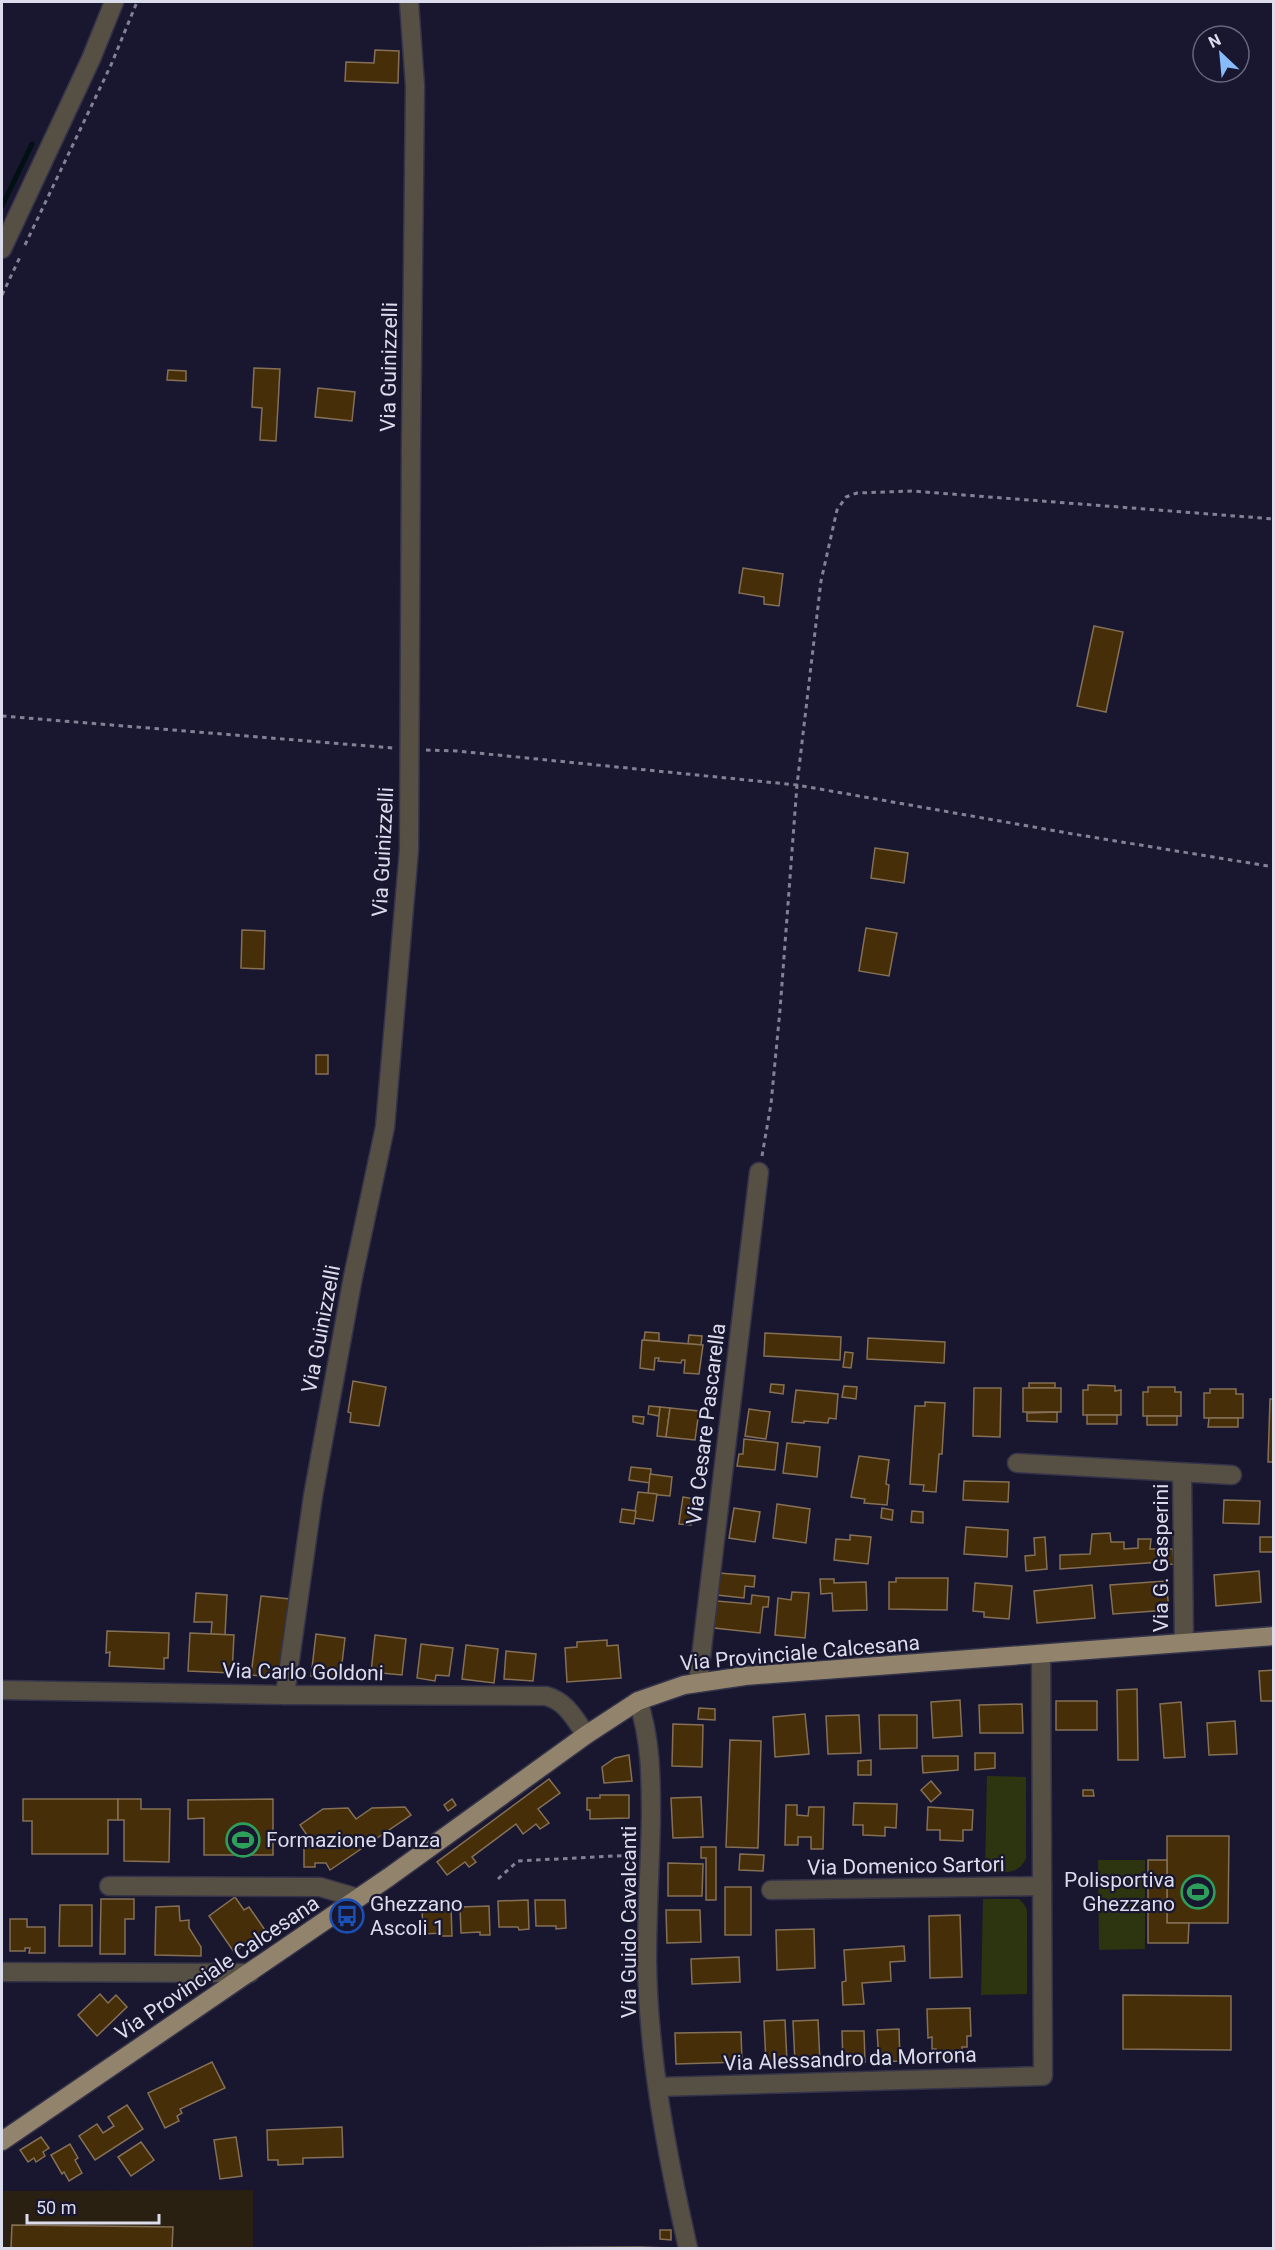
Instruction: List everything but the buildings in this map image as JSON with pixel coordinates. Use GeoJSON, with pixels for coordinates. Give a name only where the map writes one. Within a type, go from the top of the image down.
{"type":"FeatureCollection","features":[{"type":"Feature","properties":{"kind":"main road","name":"Via Provinciale Calcesana"},"geometry":{"type":"LineString","coordinates":[[2,2141],[358,1898],[586,1735],[638,1701],[669,1688],[746,1676],[1274,1636]]}},
{"type":"Feature","properties":{"kind":"street"},"geometry":{"type":"LineString","coordinates":[[2,249],[91,59],[114,2]]}},
{"type":"Feature","properties":{"kind":"street","name":"Via Guinizzelli"},"geometry":{"type":"LineString","coordinates":[[285,1695],[313,1496],[353,1277],[385,1127],[409,850],[415,86],[409,2]]}},
{"type":"Feature","properties":{"kind":"street","name":"Via Cesare Pascarella"},"geometry":{"type":"LineString","coordinates":[[698,1682],[759,1172]]}},
{"type":"Feature","properties":{"kind":"street","name":"Via G. Gasperini"},"geometry":{"type":"LineString","coordinates":[[1017,1463],[1232,1475]]}},
{"type":"Feature","properties":{"kind":"street","name":"Via G. Gasperini"},"geometry":{"type":"LineString","coordinates":[[1182,1473],[1184,1642]]}},
{"type":"Feature","properties":{"kind":"street"},"geometry":{"type":"LineString","coordinates":[[1041,1655],[1042,1886]]}},
{"type":"Feature","properties":{"kind":"street","name":"Via Carlo Goldoni"},"geometry":{"type":"LineString","coordinates":[[2,1690],[285,1695],[546,1696],[564,1705],[586,1735]]}},
{"type":"Feature","properties":{"kind":"street","name":"Via Guido Cavalcanti"},"geometry":{"type":"LineString","coordinates":[[638,1701],[649,1743],[651,1787],[647,1962],[650,2010],[658,2087],[688,2248]]}},
{"type":"Feature","properties":{"kind":"street"},"geometry":{"type":"LineString","coordinates":[[108,1886],[321,1887],[358,1898]]}},
{"type":"Feature","properties":{"kind":"street","name":"Via Domenico Sartori"},"geometry":{"type":"LineString","coordinates":[[771,1890],[1042,1886]]}},
{"type":"Feature","properties":{"kind":"street","name":"Via Alessandro da Morrona"},"geometry":{"type":"LineString","coordinates":[[658,2087],[1043,2076],[1042,1886]]}},
{"type":"Feature","properties":{"kind":"street"},"geometry":{"type":"LineString","coordinates":[[2,1972],[250,1973]]}},
{"type":"Feature","properties":{"kind":"path"},"geometry":{"type":"LineString","coordinates":[[2,294],[111,65],[137,2]]}},
{"type":"Feature","properties":{"kind":"path"},"geometry":{"type":"LineString","coordinates":[[759,1172],[771,1104],[797,785],[821,580],[837,510],[846,497],[857,493],[912,491],[1274,519]]}},
{"type":"Feature","properties":{"kind":"path"},"geometry":{"type":"LineString","coordinates":[[2,716],[457,751],[797,785],[1274,867]]}},
{"type":"Feature","properties":{"kind":"path"},"geometry":{"type":"LineString","coordinates":[[498,1879],[518,1860],[651,1854]]}},
{"type":"Feature","properties":{"kind":"path"},"geometry":{"type":"LineString","coordinates":[[1098,1877],[1148,1877]]}},
{"type":"Feature","properties":{"kind":"shaded area"},"geometry":{"type":"Polygon","coordinates":[[[253,2190],[253,2247],[670,2248],[2,2248],[2,2191],[253,2190]]]}},
{"type":"Feature","properties":{"kind":"green space"},"geometry":{"type":"Polygon","coordinates":[[[987,1776],[1026,1777],[1026,1858],[1019,1868],[1009,1872],[985,1872],[987,1776]]]}},
{"type":"Feature","properties":{"kind":"green space"},"geometry":{"type":"Polygon","coordinates":[[[1098,1860],[1145,1860],[1145,1949],[1099,1950],[1098,1860]]]}},
{"type":"Feature","properties":{"kind":"green space"},"geometry":{"type":"Polygon","coordinates":[[[983,1899],[1019,1899],[1027,1910],[1027,1994],[981,1995],[983,1899]]]}},
{"type":"Feature","properties":{"kind":"waterway"},"geometry":{"type":"LineString","coordinates":[[2,206],[32,144]]}},
{"type":"Feature","properties":{"kind":"place","name":"Formazione Danza"},"geometry":{"type":"Point","coordinates":[243,1840]}},
{"type":"Feature","properties":{"kind":"place","name":"Polisportiva Ghezzano"},"geometry":{"type":"Point","coordinates":[1198,1892]}},
{"type":"Feature","properties":{"kind":"place","name":"Ghezzano Ascoli 1"},"geometry":{"type":"Point","coordinates":[347,1916]}}]}
